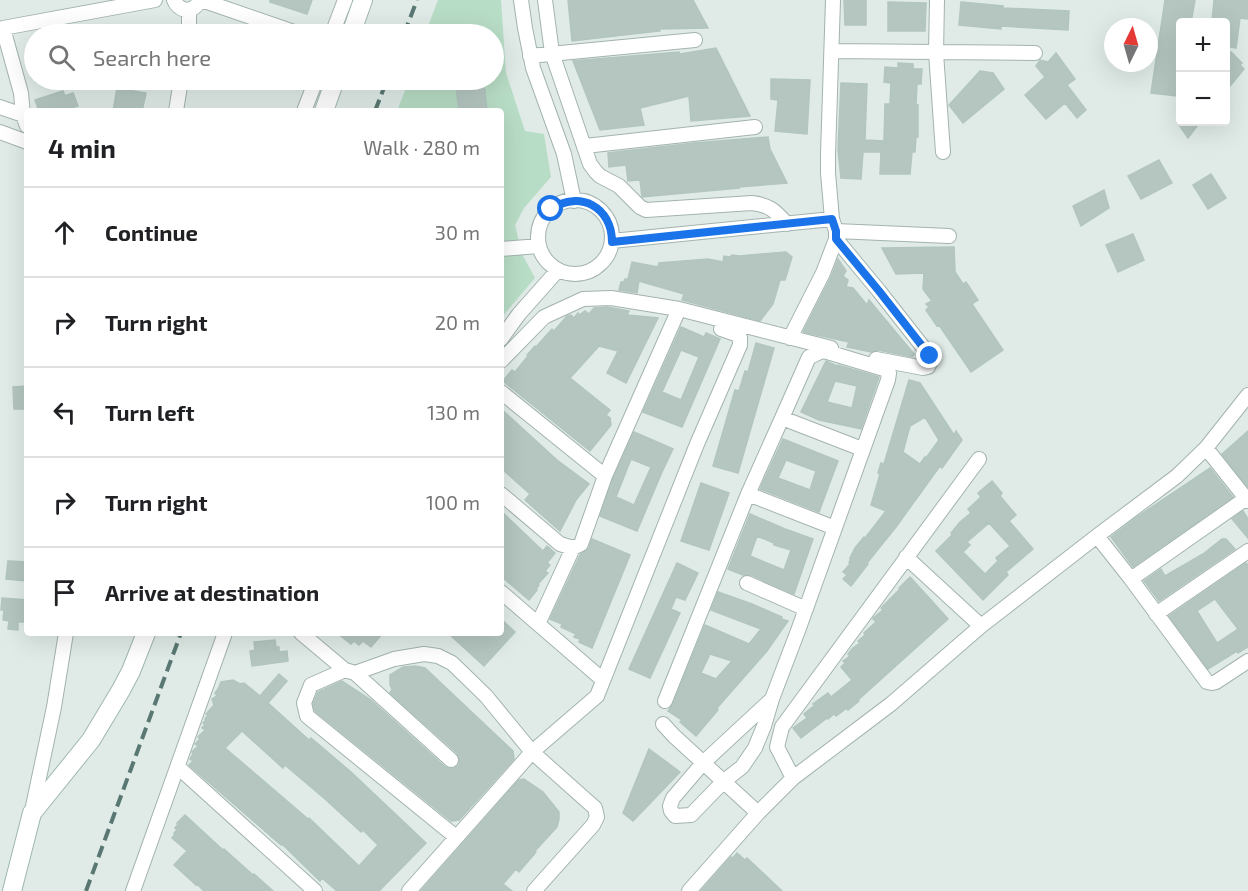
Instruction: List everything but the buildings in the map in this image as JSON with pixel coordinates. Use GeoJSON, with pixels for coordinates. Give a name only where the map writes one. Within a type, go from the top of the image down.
{"type":"FeatureCollection","features":[{"type":"Feature","properties":{"kind":"street"},"geometry":{"type":"LineString","coordinates":[[24,114],[21,93],[1,24],[154,0]]}},
{"type":"Feature","properties":{"kind":"street"},"geometry":{"type":"LineString","coordinates":[[174,0],[181,9],[189,10],[196,7],[200,0],[271,24]]}},
{"type":"Feature","properties":{"kind":"street"},"geometry":{"type":"LineString","coordinates":[[336,24],[345,0]]}},
{"type":"Feature","properties":{"kind":"street"},"geometry":{"type":"LineString","coordinates":[[355,24],[363,0]]}},
{"type":"Feature","properties":{"kind":"street"},"geometry":{"type":"LineString","coordinates":[[521,0],[530,56],[564,154],[574,201]]}},
{"type":"Feature","properties":{"kind":"street"},"geometry":{"type":"LineString","coordinates":[[546,0],[552,53],[590,164],[596,172],[619,186],[643,209],[703,207],[752,202],[775,210],[787,224]]}},
{"type":"Feature","properties":{"kind":"street"},"geometry":{"type":"LineString","coordinates":[[790,338],[823,273],[835,230],[828,154],[833,0]]}},
{"type":"Feature","properties":{"kind":"street"},"geometry":{"type":"LineString","coordinates":[[937,0],[936,53],[943,152]]}},
{"type":"Feature","properties":{"kind":"street"},"geometry":{"type":"LineString","coordinates":[[189,10],[189,24]]}},
{"type":"Feature","properties":{"kind":"street"},"geometry":{"type":"LineString","coordinates":[[530,56],[695,40]]}},
{"type":"Feature","properties":{"kind":"street"},"geometry":{"type":"LineString","coordinates":[[832,51],[1035,53]]}},
{"type":"Feature","properties":{"kind":"street"},"geometry":{"type":"LineString","coordinates":[[176,108],[179,90]]}},
{"type":"Feature","properties":{"kind":"street"},"geometry":{"type":"LineString","coordinates":[[305,108],[312,90]]}},
{"type":"Feature","properties":{"kind":"street"},"geometry":{"type":"LineString","coordinates":[[325,108],[331,90]]}},
{"type":"Feature","properties":{"kind":"street"},"geometry":{"type":"LineString","coordinates":[[0,107],[24,120]]}},
{"type":"Feature","properties":{"kind":"street"},"geometry":{"type":"LineString","coordinates":[[585,146],[754,127]]}},
{"type":"Feature","properties":{"kind":"street"},"geometry":{"type":"LineString","coordinates":[[0,132],[24,141]]}},
{"type":"Feature","properties":{"kind":"street"},"geometry":{"type":"LineString","coordinates":[[574,201],[588,203],[600,210],[608,221],[612,242],[606,256],[596,268],[588,272],[573,274],[558,270],[548,262],[539,246],[539,230],[545,215],[558,205],[574,201]]}},
{"type":"Feature","properties":{"kind":"street"},"geometry":{"type":"LineString","coordinates":[[703,207],[705,232]]}},
{"type":"Feature","properties":{"kind":"street"},"geometry":{"type":"LineString","coordinates":[[612,242],[787,224],[835,230],[949,236]]}},
{"type":"Feature","properties":{"kind":"street"},"geometry":{"type":"LineString","coordinates":[[504,358],[544,317],[583,299],[611,298],[885,362],[928,367],[930,356],[835,230]]}},
{"type":"Feature","properties":{"kind":"street"},"geometry":{"type":"LineString","coordinates":[[504,249],[539,246]]}},
{"type":"Feature","properties":{"kind":"street"},"geometry":{"type":"LineString","coordinates":[[504,335],[519,314],[558,270]]}},
{"type":"Feature","properties":{"kind":"street"},"geometry":{"type":"LineString","coordinates":[[538,624],[573,548],[580,544],[605,476],[678,313]]}},
{"type":"Feature","properties":{"kind":"street"},"geometry":{"type":"LineString","coordinates":[[409,891],[532,752],[597,696],[693,454],[740,345],[738,335],[678,313]]}},
{"type":"Feature","properties":{"kind":"street"},"geometry":{"type":"LineString","coordinates":[[665,701],[748,494],[809,357],[824,351],[888,370],[890,376],[755,747],[742,766],[691,815],[675,816],[670,806],[673,798],[703,763],[771,699]]}},
{"type":"Feature","properties":{"kind":"street"},"geometry":{"type":"LineString","coordinates":[[504,394],[605,476]]}},
{"type":"Feature","properties":{"kind":"street"},"geometry":{"type":"LineString","coordinates":[[689,891],[758,813],[793,778],[891,704],[981,626],[1177,476],[1206,448],[1248,395]]}},
{"type":"Feature","properties":{"kind":"street"},"geometry":{"type":"LineString","coordinates":[[782,418],[862,449]]}},
{"type":"Feature","properties":{"kind":"street"},"geometry":{"type":"LineString","coordinates":[[1131,579],[1247,499],[1206,448]]}},
{"type":"Feature","properties":{"kind":"street"},"geometry":{"type":"LineString","coordinates":[[793,778],[777,747],[782,727],[979,459]]}},
{"type":"Feature","properties":{"kind":"street"},"geometry":{"type":"LineString","coordinates":[[748,494],[835,528]]}},
{"type":"Feature","properties":{"kind":"street"},"geometry":{"type":"LineString","coordinates":[[504,497],[560,544],[573,548]]}},
{"type":"Feature","properties":{"kind":"street"},"geometry":{"type":"LineString","coordinates":[[1097,536],[1207,682],[1216,682],[1248,661]]}},
{"type":"Feature","properties":{"kind":"street"},"geometry":{"type":"LineString","coordinates":[[1156,614],[1248,551]]}},
{"type":"Feature","properties":{"kind":"street"},"geometry":{"type":"LineString","coordinates":[[906,557],[981,626]]}},
{"type":"Feature","properties":{"kind":"street"},"geometry":{"type":"LineString","coordinates":[[747,583],[806,609]]}},
{"type":"Feature","properties":{"kind":"street"},"geometry":{"type":"LineString","coordinates":[[504,595],[603,680]]}},
{"type":"Feature","properties":{"kind":"street"},"geometry":{"type":"LineString","coordinates":[[12,891],[32,813],[54,707],[66,636]]}},
{"type":"Feature","properties":{"kind":"street"},"geometry":{"type":"LineString","coordinates":[[32,813],[91,740],[121,690],[145,636]]}},
{"type":"Feature","properties":{"kind":"street"},"geometry":{"type":"LineString","coordinates":[[133,891],[223,636]]}},
{"type":"Feature","properties":{"kind":"street"},"geometry":{"type":"LineString","coordinates":[[305,636],[350,671],[451,760]]}},
{"type":"Feature","properties":{"kind":"street"},"geometry":{"type":"LineString","coordinates":[[456,837],[307,716],[304,704],[311,685],[394,658],[424,654],[438,656],[452,663],[486,696],[532,752],[595,808],[596,821],[534,891]]}},
{"type":"Feature","properties":{"kind":"street"},"geometry":{"type":"LineString","coordinates":[[663,724],[758,813]]}},
{"type":"Feature","properties":{"kind":"street"},"geometry":{"type":"LineString","coordinates":[[178,767],[315,891]]}},
{"type":"Feature","properties":{"kind":"green space"},"geometry":{"type":"Polygon","coordinates":[[[438,0],[501,0],[503,24],[429,24],[438,0]]]}},
{"type":"Feature","properties":{"kind":"green space"},"geometry":{"type":"Polygon","coordinates":[[[504,44],[506,73],[525,131],[544,134],[551,177],[524,208],[515,225],[522,254],[535,278],[504,314],[504,108],[398,108],[405,90],[504,90],[504,44]]]}},
{"type":"Feature","properties":{"kind":"railway"},"geometry":{"type":"LineString","coordinates":[[408,24],[417,0]]}},
{"type":"Feature","properties":{"kind":"railway"},"geometry":{"type":"LineString","coordinates":[[376,108],[383,90]]}},
{"type":"Feature","properties":{"kind":"railway"},"geometry":{"type":"LineString","coordinates":[[86,891],[180,636]]}},
{"type":"Feature","properties":{"kind":"route"},"geometry":{"type":"LineString","coordinates":[[551,209],[574,201],[594,206],[608,221],[612,242],[832,219],[836,239],[930,356]]}}]}
